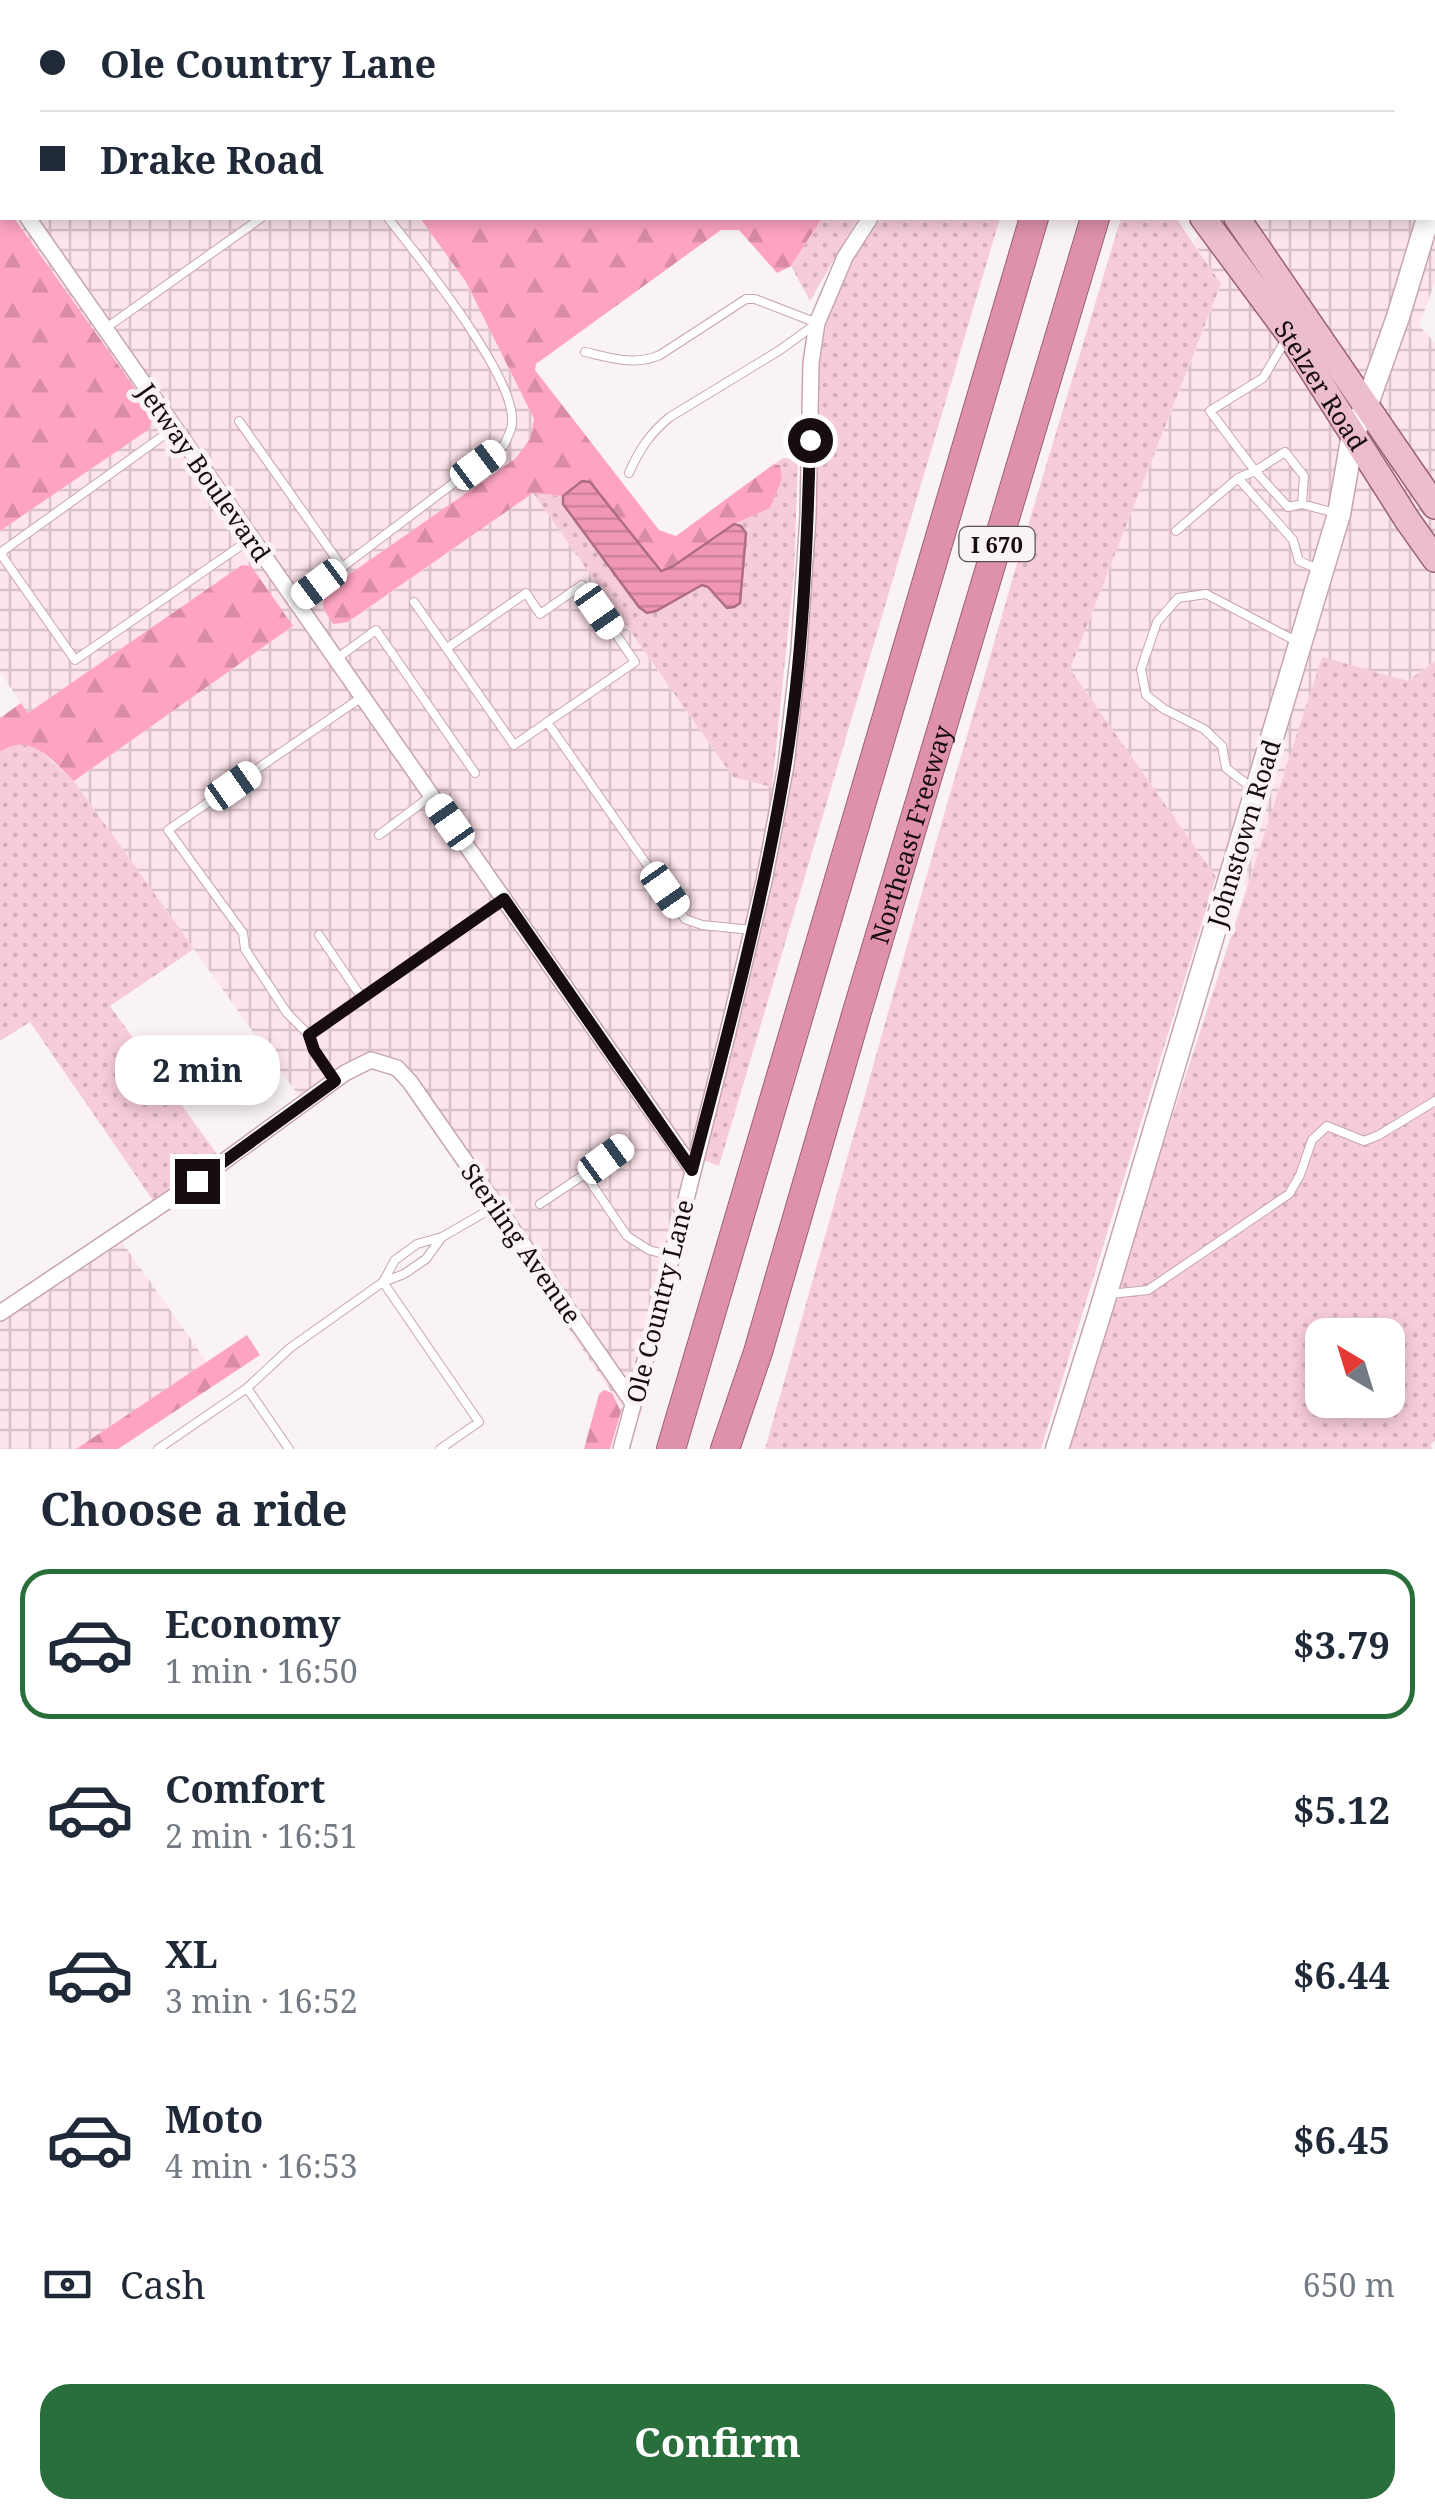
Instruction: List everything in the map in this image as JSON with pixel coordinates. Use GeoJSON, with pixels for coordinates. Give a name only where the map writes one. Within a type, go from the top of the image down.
{"type":"FeatureCollection","features":[{"type":"Feature","properties":{"kind":"highway","name":"I 670"},"geometry":{"type":"LineString","coordinates":[[671,1449],[1033,220]]}},
{"type":"Feature","properties":{"kind":"highway","name":"Northeast Freeway"},"geometry":{"type":"LineString","coordinates":[[729,1449],[1094,220]]}},
{"type":"Feature","properties":{"kind":"main road","name":"Stelzer Road"},"geometry":{"type":"LineString","coordinates":[[1204,220],[1290,334],[1435,559]]}},
{"type":"Feature","properties":{"kind":"main road","name":"Stelzer Road"},"geometry":{"type":"LineString","coordinates":[[1238,220],[1435,506]]}},
{"type":"Feature","properties":{"kind":"main road","name":"Johnstown Road"},"geometry":{"type":"LineString","coordinates":[[1056,1449],[1339,514],[1353,434],[1398,317],[1427,220]]}},
{"type":"Feature","properties":{"kind":"street","name":"Jetway Boulevard"},"geometry":{"type":"LineString","coordinates":[[29,220],[692,1170]]}},
{"type":"Feature","properties":{"kind":"street","name":"Ole Country Lane"},"geometry":{"type":"LineString","coordinates":[[621,1449],[752,930],[786,765],[799,650],[808,516],[811,363],[817,324],[845,257],[869,220]]}},
{"type":"Feature","properties":{"kind":"street","name":"Sterling Avenue"},"geometry":{"type":"LineString","coordinates":[[335,1081],[371,1060],[396,1068],[410,1082],[633,1403]]}},
{"type":"Feature","properties":{"kind":"street"},"geometry":{"type":"LineString","coordinates":[[0,1313],[197,1181],[335,1081]]}},
{"type":"Feature","properties":{"kind":"lane"},"geometry":{"type":"LineString","coordinates":[[105,329],[259,220]]}},
{"type":"Feature","properties":{"kind":"lane"},"geometry":{"type":"LineString","coordinates":[[296,602],[504,445],[512,423],[508,398],[488,355],[389,220]]}},
{"type":"Feature","properties":{"kind":"lane"},"geometry":{"type":"LineString","coordinates":[[585,352],[646,361],[746,299],[756,299],[817,324]]}},
{"type":"Feature","properties":{"kind":"lane"},"geometry":{"type":"LineString","coordinates":[[629,473],[654,430],[817,324]]}},
{"type":"Feature","properties":{"kind":"lane"},"geometry":{"type":"LineString","coordinates":[[1290,334],[1263,378],[1210,411],[1288,507],[1302,504],[1339,514]]}},
{"type":"Feature","properties":{"kind":"lane"},"geometry":{"type":"LineString","coordinates":[[238,421],[342,567]]}},
{"type":"Feature","properties":{"kind":"lane"},"geometry":{"type":"LineString","coordinates":[[174,428],[0,553],[75,660],[252,538]]}},
{"type":"Feature","properties":{"kind":"lane"},"geometry":{"type":"LineString","coordinates":[[1176,531],[1238,478],[1285,452],[1304,476],[1302,504]]}},
{"type":"Feature","properties":{"kind":"lane"},"geometry":{"type":"LineString","coordinates":[[1238,478],[1293,540],[1299,561],[1322,570]]}},
{"type":"Feature","properties":{"kind":"lane"},"geometry":{"type":"LineString","coordinates":[[414,602],[514,744],[635,662],[582,585],[540,614],[526,593],[447,648]]}},
{"type":"Feature","properties":{"kind":"lane"},"geometry":{"type":"LineString","coordinates":[[1256,791],[1226,768],[1222,746],[1204,729],[1146,695],[1140,669],[1158,622],[1178,598],[1206,594],[1300,643]]}},
{"type":"Feature","properties":{"kind":"lane"},"geometry":{"type":"LineString","coordinates":[[336,659],[376,630],[475,773]]}},
{"type":"Feature","properties":{"kind":"lane"},"geometry":{"type":"LineString","coordinates":[[335,1081],[314,1050],[309,1035],[286,1013],[245,949],[244,934],[168,830],[362,697]]}},
{"type":"Feature","properties":{"kind":"lane"},"geometry":{"type":"LineString","coordinates":[[547,722],[685,919],[702,925],[752,930]]}},
{"type":"Feature","properties":{"kind":"lane"},"geometry":{"type":"LineString","coordinates":[[379,835],[431,796]]}},
{"type":"Feature","properties":{"kind":"lane"},"geometry":{"type":"LineString","coordinates":[[309,1035],[504,899]]}},
{"type":"Feature","properties":{"kind":"lane"},"geometry":{"type":"LineString","coordinates":[[319,936],[362,998]]}},
{"type":"Feature","properties":{"kind":"lane"},"geometry":{"type":"LineString","coordinates":[[1105,1294],[1148,1290],[1289,1194],[1312,1140],[1326,1126],[1364,1140],[1435,1101]]}},
{"type":"Feature","properties":{"kind":"lane"},"geometry":{"type":"LineString","coordinates":[[540,1204],[627,1144]]}},
{"type":"Feature","properties":{"kind":"lane"},"geometry":{"type":"LineString","coordinates":[[585,1174],[627,1236],[649,1250],[672,1256]]}},
{"type":"Feature","properties":{"kind":"lane"},"geometry":{"type":"LineString","coordinates":[[383,1282],[395,1260],[417,1244],[442,1237],[496,1206]]}},
{"type":"Feature","properties":{"kind":"lane"},"geometry":{"type":"LineString","coordinates":[[158,1449],[248,1388],[290,1348],[383,1282],[426,1259],[442,1237]]}},
{"type":"Feature","properties":{"kind":"lane"},"geometry":{"type":"LineString","coordinates":[[383,1282],[478,1422],[440,1449]]}},
{"type":"Feature","properties":{"kind":"lane"},"geometry":{"type":"LineString","coordinates":[[248,1388],[289,1449]]}},
{"type":"Feature","properties":{"kind":"shaded area"},"geometry":{"type":"Polygon","coordinates":[[[15,220],[421,220],[466,282],[534,419],[530,439],[515,459],[323,608],[333,623],[349,622],[533,493],[733,777],[788,791],[757,944],[640,1416],[621,1412],[612,1393],[404,1086],[385,1071],[369,1070],[351,1077],[308,1109],[74,781],[292,627],[251,566],[242,565],[28,713],[0,672],[0,531],[147,430],[153,415],[15,220]]]}},
{"type":"Feature","properties":{"kind":"shaded area"},"geometry":{"type":"Polygon","coordinates":[[[821,220],[857,220],[810,301],[791,266],[821,220]]]}},
{"type":"Feature","properties":{"kind":"shaded area"},"geometry":{"type":"Polygon","coordinates":[[[880,220],[999,220],[719,1166],[703,1160],[770,885],[798,726],[813,561],[821,357],[833,303],[854,259],[880,220]]]}},
{"type":"Feature","properties":{"kind":"shaded area"},"geometry":{"type":"Polygon","coordinates":[[[1120,220],[1177,220],[1221,284],[1070,669],[1216,877],[1041,1449],[765,1449],[939,832],[1120,220]]]}},
{"type":"Feature","properties":{"kind":"shaded area"},"geometry":{"type":"Polygon","coordinates":[[[1205,220],[1435,220],[1435,282],[1419,326],[1435,343],[1435,661],[1408,681],[1322,658],[1247,887],[1216,877],[1070,669],[1221,285],[1194,243],[1205,220]]]}},
{"type":"Feature","properties":{"kind":"shaded area"},"geometry":{"type":"Polygon","coordinates":[[[783,458],[798,459],[794,574],[772,787],[733,777],[533,493],[563,496],[563,504],[647,613],[702,585],[727,608],[741,526],[734,524],[770,508],[780,465],[774,464],[783,458]]]}},
{"type":"Feature","properties":{"kind":"shaded area"},"geometry":{"type":"Polygon","coordinates":[[[582,481],[590,482],[661,571],[734,524],[741,526],[746,533],[740,603],[727,608],[702,585],[656,611],[647,613],[639,607],[563,504],[563,496],[582,481]]]}},
{"type":"Feature","properties":{"kind":"shaded area"},"geometry":{"type":"Polygon","coordinates":[[[1322,657],[1408,681],[1435,661],[1435,1441],[1430,1445],[1433,1449],[1064,1449],[1322,657]]]}},
{"type":"Feature","properties":{"kind":"shaded area"},"geometry":{"type":"Polygon","coordinates":[[[20,744],[35,746],[74,781],[194,949],[110,1006],[219,1157],[154,1202],[30,1022],[0,1041],[0,752],[20,744]]]}},
{"type":"Feature","properties":{"kind":"shaded area"},"geometry":{"type":"Polygon","coordinates":[[[117,1235],[207,1362],[76,1449],[0,1449],[0,1315],[117,1235]]]}},
{"type":"Feature","properties":{"kind":"green space"},"geometry":{"type":"Polygon","coordinates":[[[0,220],[15,220],[154,415],[148,430],[0,531],[0,220]]]}},
{"type":"Feature","properties":{"kind":"green space"},"geometry":{"type":"Polygon","coordinates":[[[421,220],[821,220],[791,266],[777,273],[739,230],[721,230],[536,364],[535,370],[659,530],[676,536],[774,464],[780,465],[782,479],[770,508],[734,524],[661,571],[590,482],[582,481],[563,496],[533,493],[348,622],[333,624],[323,608],[324,592],[515,459],[530,439],[534,419],[466,282],[421,220]]]}},
{"type":"Feature","properties":{"kind":"green space"},"geometry":{"type":"Polygon","coordinates":[[[242,565],[251,566],[293,626],[74,781],[49,757],[31,747],[11,746],[0,752],[0,718],[21,703],[28,713],[242,565]]]}},
{"type":"Feature","properties":{"kind":"green space"},"geometry":{"type":"Polygon","coordinates":[[[247,1335],[260,1355],[118,1449],[76,1449],[247,1335]]]}},
{"type":"Feature","properties":{"kind":"green space"},"geometry":{"type":"Polygon","coordinates":[[[604,1390],[612,1393],[621,1412],[610,1449],[584,1449],[599,1394],[604,1390]]]}},
{"type":"Feature","properties":{"kind":"route"},"geometry":{"type":"LineString","coordinates":[[197,1181],[335,1081],[314,1050],[309,1035],[504,899],[692,1170],[764,880],[786,765],[799,650],[810,440]]}}]}
